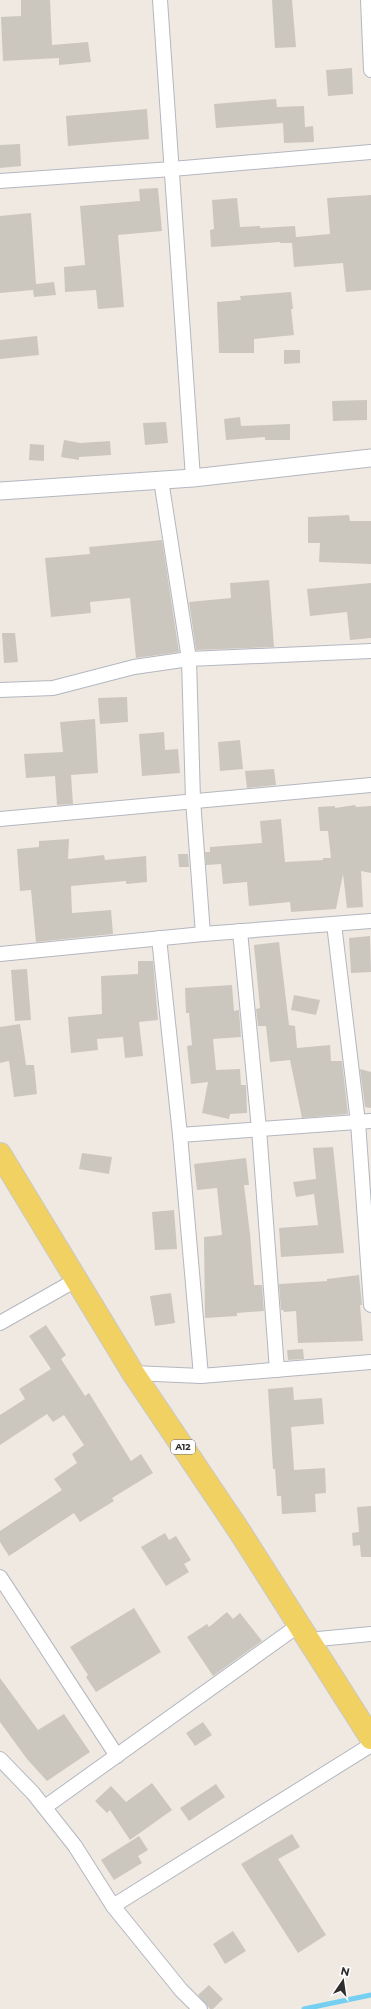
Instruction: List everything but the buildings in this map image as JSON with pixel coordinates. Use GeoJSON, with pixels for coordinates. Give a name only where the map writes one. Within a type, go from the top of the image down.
{"type":"FeatureCollection","features":[{"type":"Feature","properties":{"kind":"main road","name":"A12"},"geometry":{"type":"LineString","coordinates":[[0,1154],[133,1373],[304,1632],[371,1738]]}},
{"type":"Feature","properties":{"kind":"street"},"geometry":{"type":"LineString","coordinates":[[160,0],[193,478]]}},
{"type":"Feature","properties":{"kind":"street"},"geometry":{"type":"LineString","coordinates":[[368,0],[371,70]]}},
{"type":"Feature","properties":{"kind":"street"},"geometry":{"type":"LineString","coordinates":[[0,181],[172,169],[371,152]]}},
{"type":"Feature","properties":{"kind":"street"},"geometry":{"type":"LineString","coordinates":[[0,491],[193,478],[371,458]]}},
{"type":"Feature","properties":{"kind":"street"},"geometry":{"type":"LineString","coordinates":[[161,480],[189,659],[193,800],[203,934]]}},
{"type":"Feature","properties":{"kind":"street"},"geometry":{"type":"LineString","coordinates":[[0,690],[53,688],[134,667],[189,659],[371,651]]}},
{"type":"Feature","properties":{"kind":"street"},"geometry":{"type":"LineString","coordinates":[[0,819],[193,800],[371,785]]}},
{"type":"Feature","properties":{"kind":"street"},"geometry":{"type":"LineString","coordinates":[[0,954],[203,934],[371,921]]}},
{"type":"Feature","properties":{"kind":"street"},"geometry":{"type":"LineString","coordinates":[[334,924],[364,1122],[371,1305]]}},
{"type":"Feature","properties":{"kind":"street"},"geometry":{"type":"LineString","coordinates":[[240,931],[259,1129],[277,1370]]}},
{"type":"Feature","properties":{"kind":"street"},"geometry":{"type":"LineString","coordinates":[[159,938],[180,1135],[201,1376]]}},
{"type":"Feature","properties":{"kind":"street"},"geometry":{"type":"LineString","coordinates":[[180,1135],[364,1122]]}},
{"type":"Feature","properties":{"kind":"street"},"geometry":{"type":"LineString","coordinates":[[0,1323],[76,1280]]}},
{"type":"Feature","properties":{"kind":"street"},"geometry":{"type":"LineString","coordinates":[[133,1373],[201,1376],[371,1362]]}},
{"type":"Feature","properties":{"kind":"street"},"geometry":{"type":"LineString","coordinates":[[0,1578],[117,1756]]}},
{"type":"Feature","properties":{"kind":"street"},"geometry":{"type":"LineString","coordinates":[[45,1807],[117,1756],[304,1632],[371,1634]]}},
{"type":"Feature","properties":{"kind":"street"},"geometry":{"type":"LineString","coordinates":[[113,1906],[371,1745]]}},
{"type":"Feature","properties":{"kind":"street"},"geometry":{"type":"LineString","coordinates":[[0,1759],[45,1807],[75,1846],[113,1906],[181,1990],[200,2009]]}},
{"type":"Feature","properties":{"kind":"waterway"},"geometry":{"type":"LineString","coordinates":[[304,2009],[371,1995]]}}]}
